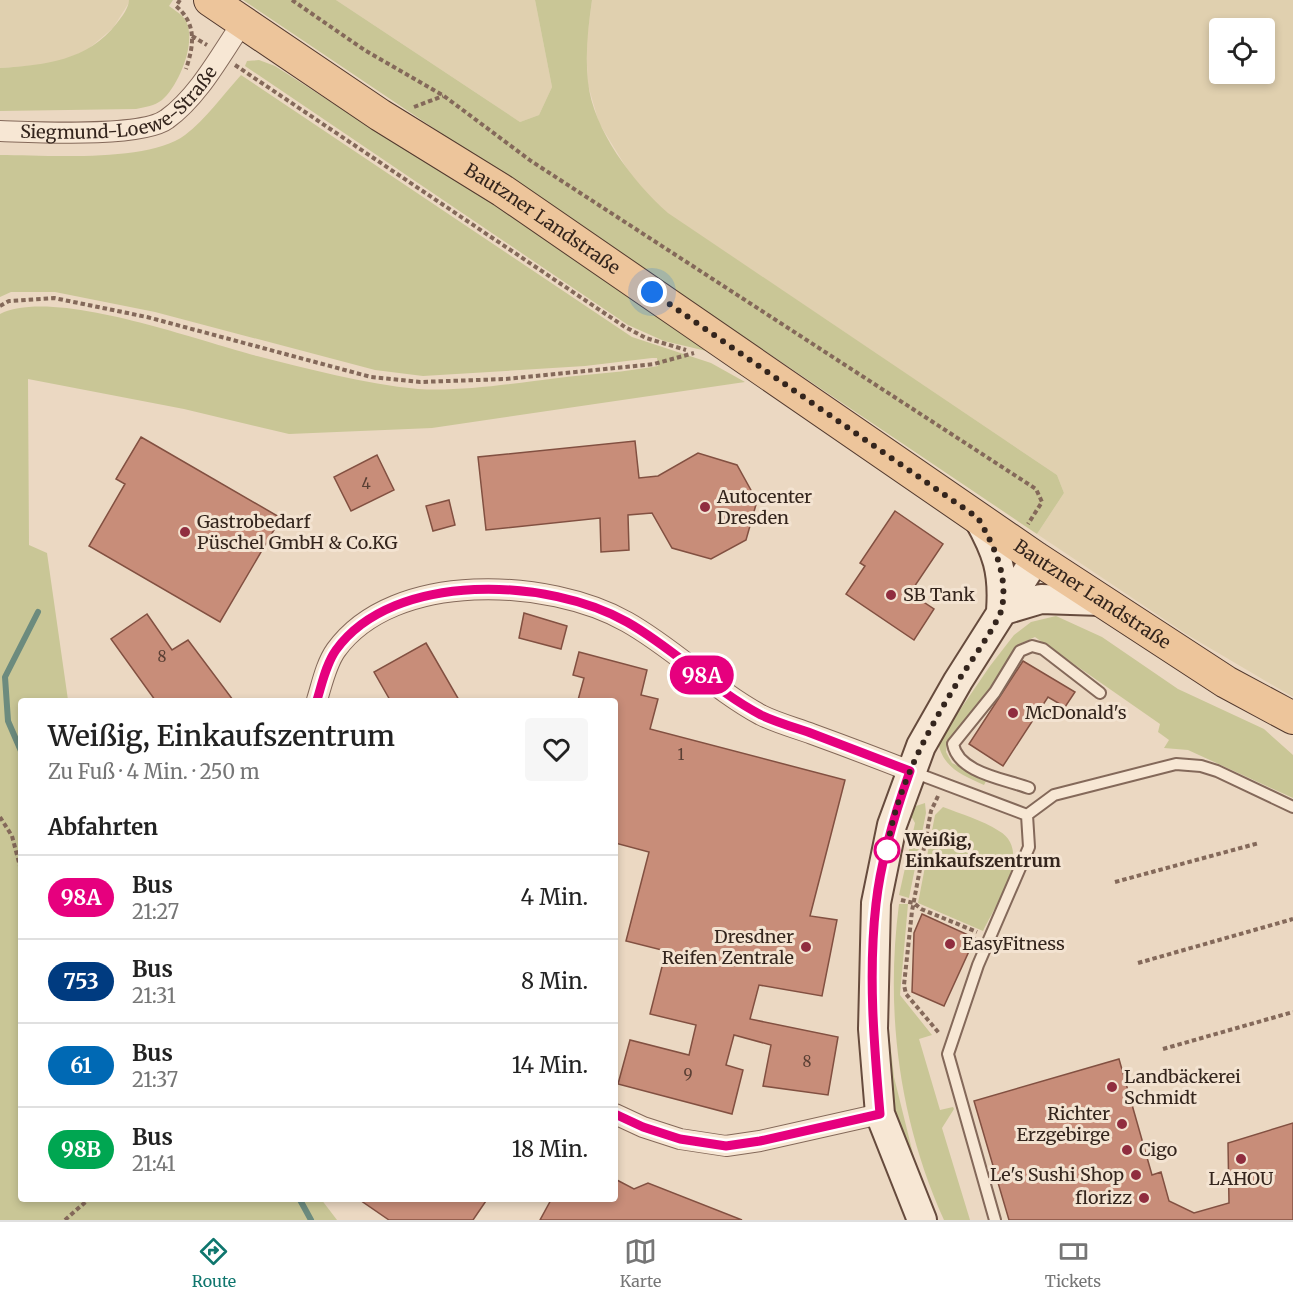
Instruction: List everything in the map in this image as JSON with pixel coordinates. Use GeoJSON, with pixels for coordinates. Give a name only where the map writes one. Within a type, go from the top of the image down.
{"type":"FeatureCollection","features":[{"type":"Feature","properties":{"kind":"main road","name":"Bautzner Landstraße"},"geometry":{"type":"LineString","coordinates":[[210,0],[381,115],[503,191],[1036,558],[1226,682],[1293,718]]}},
{"type":"Feature","properties":{"kind":"street","name":"Siegmund-Loewe-Straße"},"geometry":{"type":"LineString","coordinates":[[0,131],[138,129],[166,121],[186,102],[243,22]]}},
{"type":"Feature","properties":{"kind":"street"},"geometry":{"type":"LineString","coordinates":[[978,518],[999,561],[1002,576],[1001,611]]}},
{"type":"Feature","properties":{"kind":"street"},"geometry":{"type":"LineString","coordinates":[[922,1220],[880,1114],[873,1029],[876,903],[892,825],[910,771],[933,723],[1036,558]]}},
{"type":"Feature","properties":{"kind":"street"},"geometry":{"type":"LineString","coordinates":[[318,698],[335,651],[350,634],[374,616],[403,603],[442,593],[481,589],[521,590],[590,606],[626,621],[726,694],[761,714],[910,771]]}},
{"type":"Feature","properties":{"kind":"street"},"geometry":{"type":"LineString","coordinates":[[1001,611],[1015,604],[1041,599],[1101,601]]}},
{"type":"Feature","properties":{"kind":"street"},"geometry":{"type":"LineString","coordinates":[[618,1115],[643,1127],[680,1139],[726,1146],[760,1141],[880,1114]]}},
{"type":"Feature","properties":{"kind":"lane"},"geometry":{"type":"LineString","coordinates":[[1029,788],[963,764],[955,754],[953,744],[995,692],[1020,651],[1032,646],[1043,649],[1100,693]]}},
{"type":"Feature","properties":{"kind":"lane"},"geometry":{"type":"LineString","coordinates":[[1027,815],[1054,795],[1176,764],[1201,766],[1217,771],[1293,807]]}},
{"type":"Feature","properties":{"kind":"lane"},"geometry":{"type":"LineString","coordinates":[[910,771],[1027,815]]}},
{"type":"Feature","properties":{"kind":"lane"},"geometry":{"type":"LineString","coordinates":[[995,1220],[948,1054],[963,1003],[1029,848],[1027,815]]}},
{"type":"Feature","properties":{"kind":"path"},"geometry":{"type":"LineString","coordinates":[[180,0],[176,6],[189,17],[192,36],[188,63],[182,78]]}},
{"type":"Feature","properties":{"kind":"path"},"geometry":{"type":"LineString","coordinates":[[292,0],[366,51],[444,96],[531,161],[1036,489],[1042,502],[1026,528]]}},
{"type":"Feature","properties":{"kind":"path"},"geometry":{"type":"LineString","coordinates":[[192,36],[625,327],[646,338],[704,355]]}},
{"type":"Feature","properties":{"kind":"path"},"geometry":{"type":"LineString","coordinates":[[236,73],[240,68]]}},
{"type":"Feature","properties":{"kind":"path"},"geometry":{"type":"LineString","coordinates":[[0,306],[9,302],[54,298],[147,317],[371,377],[420,382],[506,379],[654,364],[696,353]]}},
{"type":"Feature","properties":{"kind":"path"},"geometry":{"type":"LineString","coordinates":[[943,784],[931,811],[914,903],[905,990],[950,1046]]}},
{"type":"Feature","properties":{"kind":"path"},"geometry":{"type":"LineString","coordinates":[[0,817],[12,836],[18,859]]}},
{"type":"Feature","properties":{"kind":"path"},"geometry":{"type":"LineString","coordinates":[[1115,882],[1259,843]]}},
{"type":"Feature","properties":{"kind":"path"},"geometry":{"type":"LineString","coordinates":[[895,899],[914,903],[921,909],[991,938]]}},
{"type":"Feature","properties":{"kind":"path"},"geometry":{"type":"LineString","coordinates":[[1138,963],[1293,920]]}},
{"type":"Feature","properties":{"kind":"path"},"geometry":{"type":"LineString","coordinates":[[1163,1049],[1293,1012]]}},
{"type":"Feature","properties":{"kind":"path"},"geometry":{"type":"LineString","coordinates":[[65,1220],[85,1202]]}},
{"type":"Feature","properties":{"kind":"shaded area"},"geometry":{"type":"Polygon","coordinates":[[[0,0],[130,1],[113,28],[86,51],[52,64],[0,68],[0,0]]]}},
{"type":"Feature","properties":{"kind":"shaded area"},"geometry":{"type":"Polygon","coordinates":[[[129,0],[173,0],[169,6],[184,18],[188,27],[188,49],[185,61],[175,84],[162,100],[136,109],[0,111],[0,68],[64,59],[93,46],[117,23],[128,6],[129,0]]]}},
{"type":"Feature","properties":{"kind":"shaded area"},"geometry":{"type":"Polygon","coordinates":[[[243,0],[336,0],[520,122],[539,115],[552,87],[535,0],[592,0],[587,61],[591,100],[606,136],[641,186],[668,213],[1057,475],[1064,493],[1037,534],[243,0]]]}},
{"type":"Feature","properties":{"kind":"shaded area"},"geometry":{"type":"Polygon","coordinates":[[[336,0],[535,0],[552,87],[539,115],[520,122],[336,0]]]}},
{"type":"Feature","properties":{"kind":"shaded area"},"geometry":{"type":"Polygon","coordinates":[[[592,0],[1293,0],[1293,697],[1186,634],[1037,534],[1064,493],[1057,475],[667,213],[637,185],[599,123],[588,85],[586,45],[592,0]]]}},
{"type":"Feature","properties":{"kind":"shaded area"},"geometry":{"type":"Polygon","coordinates":[[[259,60],[275,66],[404,149],[486,196],[715,353],[664,341],[628,325],[245,66],[247,61],[259,60]]]}},
{"type":"Feature","properties":{"kind":"shaded area"},"geometry":{"type":"Polygon","coordinates":[[[241,75],[632,337],[711,363],[745,382],[432,428],[289,434],[184,409],[28,379],[29,545],[47,553],[68,698],[18,698],[18,1202],[323,1202],[337,1220],[0,1220],[0,314],[24,307],[55,307],[89,311],[127,319],[317,371],[377,384],[418,389],[488,386],[658,366],[657,358],[652,358],[585,366],[423,376],[375,370],[155,312],[55,292],[11,292],[0,297],[0,155],[96,156],[147,150],[168,144],[185,135],[241,75]]]}},
{"type":"Feature","properties":{"kind":"shaded area"},"geometry":{"type":"Polygon","coordinates":[[[1056,616],[1102,637],[1178,689],[1264,729],[1293,755],[1293,798],[1188,750],[1164,748],[1169,740],[1158,732],[1160,724],[1035,637],[1017,645],[989,689],[947,741],[946,752],[952,763],[987,779],[984,785],[955,770],[944,758],[938,742],[1014,635],[1031,622],[1056,616]]]}},
{"type":"Feature","properties":{"kind":"shaded area"},"geometry":{"type":"Polygon","coordinates":[[[925,803],[926,813],[909,898],[899,895],[915,823],[910,814],[913,807],[925,803]]]}},
{"type":"Feature","properties":{"kind":"shaded area"},"geometry":{"type":"Polygon","coordinates":[[[943,807],[979,820],[999,831],[1009,840],[1013,851],[1009,879],[983,931],[918,903],[935,815],[943,807]]]}},
{"type":"Feature","properties":{"kind":"shaded area"},"geometry":{"type":"Polygon","coordinates":[[[899,904],[908,904],[900,995],[932,1035],[919,1039],[940,1110],[953,1107],[954,1109],[942,1128],[970,1220],[944,1220],[916,1144],[906,1105],[895,1025],[895,944],[899,904]]]}},
{"type":"Feature","properties":{"kind":"shaded area"},"geometry":{"type":"Polygon","coordinates":[[[889,1033],[894,1077],[916,1166],[906,1159],[886,1070],[889,1033]]]}},
{"type":"Feature","properties":{"kind":"building","name":"Gastrobedarf Püschel GmbH & Co.KG"},"geometry":{"type":"Polygon","coordinates":[[[141,437],[281,518],[220,622],[89,546],[125,484],[116,479],[141,437]]]}},
{"type":"Feature","properties":{"kind":"building"},"geometry":{"type":"Polygon","coordinates":[[[635,441],[639,478],[658,476],[698,453],[737,465],[757,501],[746,540],[711,559],[672,548],[652,513],[628,515],[629,550],[601,552],[600,518],[486,530],[478,457],[635,441]]]}},
{"type":"Feature","properties":{"kind":"building"},"geometry":{"type":"Polygon","coordinates":[[[377,455],[394,490],[351,511],[334,477],[377,455]]]}},
{"type":"Feature","properties":{"kind":"building"},"geometry":{"type":"Polygon","coordinates":[[[449,500],[455,525],[433,531],[426,506],[449,500]]]}},
{"type":"Feature","properties":{"kind":"building"},"geometry":{"type":"Polygon","coordinates":[[[895,511],[943,544],[910,593],[934,609],[914,640],[846,594],[865,566],[860,563],[895,511]]]}},
{"type":"Feature","properties":{"kind":"building"},"geometry":{"type":"Polygon","coordinates":[[[524,613],[567,626],[561,649],[519,638],[524,613]]]}},
{"type":"Feature","properties":{"kind":"building"},"geometry":{"type":"Polygon","coordinates":[[[147,614],[172,650],[188,640],[232,698],[154,698],[111,639],[147,614]]]}},
{"type":"Feature","properties":{"kind":"building"},"geometry":{"type":"Polygon","coordinates":[[[426,643],[458,698],[389,698],[374,672],[426,643]]]}},
{"type":"Feature","properties":{"kind":"building"},"geometry":{"type":"Polygon","coordinates":[[[579,652],[647,670],[641,695],[658,699],[650,729],[845,780],[810,916],[837,920],[822,996],[759,985],[750,1019],[838,1037],[828,1095],[763,1086],[771,1045],[734,1035],[726,1065],[743,1070],[732,1114],[618,1084],[630,1040],[689,1055],[696,1025],[650,1014],[666,951],[626,941],[649,852],[618,844],[618,698],[579,698],[584,678],[573,675],[579,652]]]}},
{"type":"Feature","properties":{"kind":"building","name":"McDonald's"},"geometry":{"type":"Polygon","coordinates":[[[1023,661],[1075,692],[1065,707],[1048,697],[1003,766],[969,744],[1023,661]]]}},
{"type":"Feature","properties":{"kind":"building"},"geometry":{"type":"Polygon","coordinates":[[[922,914],[975,938],[944,1006],[912,992],[914,933],[922,914]]]}},
{"type":"Feature","properties":{"kind":"building"},"geometry":{"type":"Polygon","coordinates":[[[1119,1059],[1152,1175],[1161,1172],[1169,1201],[1194,1213],[1229,1203],[1228,1143],[1293,1123],[1293,1220],[1009,1220],[974,1101],[1119,1059]]]}},
{"type":"Feature","properties":{"kind":"building"},"geometry":{"type":"Polygon","coordinates":[[[618,1181],[634,1189],[648,1183],[742,1220],[540,1220],[550,1202],[618,1202],[618,1181]]]}},
{"type":"Feature","properties":{"kind":"building"},"geometry":{"type":"Polygon","coordinates":[[[363,1202],[485,1202],[473,1220],[389,1220],[363,1202]]]}},
{"type":"Feature","properties":{"kind":"waterway"},"geometry":{"type":"LineString","coordinates":[[18,744],[8,721],[5,677],[38,612]]}},
{"type":"Feature","properties":{"kind":"waterway"},"geometry":{"type":"LineString","coordinates":[[301,1202],[311,1220]]}},
{"type":"Feature","properties":{"kind":"bus line","name":"98A"},"geometry":{"type":"LineString","coordinates":[[318,698],[335,651],[350,634],[374,616],[403,603],[442,593],[481,589],[521,590],[590,606],[626,621],[664,646],[726,694],[761,714],[910,771],[892,825],[876,903],[873,1029],[880,1114],[760,1141],[726,1146],[680,1139],[643,1127],[618,1115]]}},
{"type":"Feature","properties":{"kind":"place","name":"Autocenter Dresden"},"geometry":{"type":"Point","coordinates":[705,507]}},
{"type":"Feature","properties":{"kind":"place","name":"Gastrobedarf Püschel GmbH & Co.KG"},"geometry":{"type":"Point","coordinates":[185,532]}},
{"type":"Feature","properties":{"kind":"place","name":"SB Tank"},"geometry":{"type":"Point","coordinates":[891,595]}},
{"type":"Feature","properties":{"kind":"place","name":"McDonald's"},"geometry":{"type":"Point","coordinates":[1013,713]}},
{"type":"Feature","properties":{"kind":"place","name":"Weißig, Einkaufszentrum"},"geometry":{"type":"Point","coordinates":[887,850]}},
{"type":"Feature","properties":{"kind":"place","name":"EasyFitness"},"geometry":{"type":"Point","coordinates":[950,944]}},
{"type":"Feature","properties":{"kind":"place","name":"Dresdner Reifen Zentrale"},"geometry":{"type":"Point","coordinates":[806,947]}},
{"type":"Feature","properties":{"kind":"place","name":"Landbäckerei Schmidt"},"geometry":{"type":"Point","coordinates":[1112,1087]}},
{"type":"Feature","properties":{"kind":"place","name":"Richter Erzgebirge"},"geometry":{"type":"Point","coordinates":[1122,1124]}},
{"type":"Feature","properties":{"kind":"place","name":"Cigo"},"geometry":{"type":"Point","coordinates":[1127,1150]}},
{"type":"Feature","properties":{"kind":"place","name":"LAHOU"},"geometry":{"type":"Point","coordinates":[1241,1159]}},
{"type":"Feature","properties":{"kind":"place","name":"Le's Sushi Shop"},"geometry":{"type":"Point","coordinates":[1136,1175]}},
{"type":"Feature","properties":{"kind":"place","name":"florizz"},"geometry":{"type":"Point","coordinates":[1144,1198]}},
{"type":"Feature","properties":{"kind":"route"},"geometry":{"type":"LineString","coordinates":[[652,292],[978,518],[994,549],[1002,576],[1001,611],[921,746],[900,799],[887,850]]}}]}
